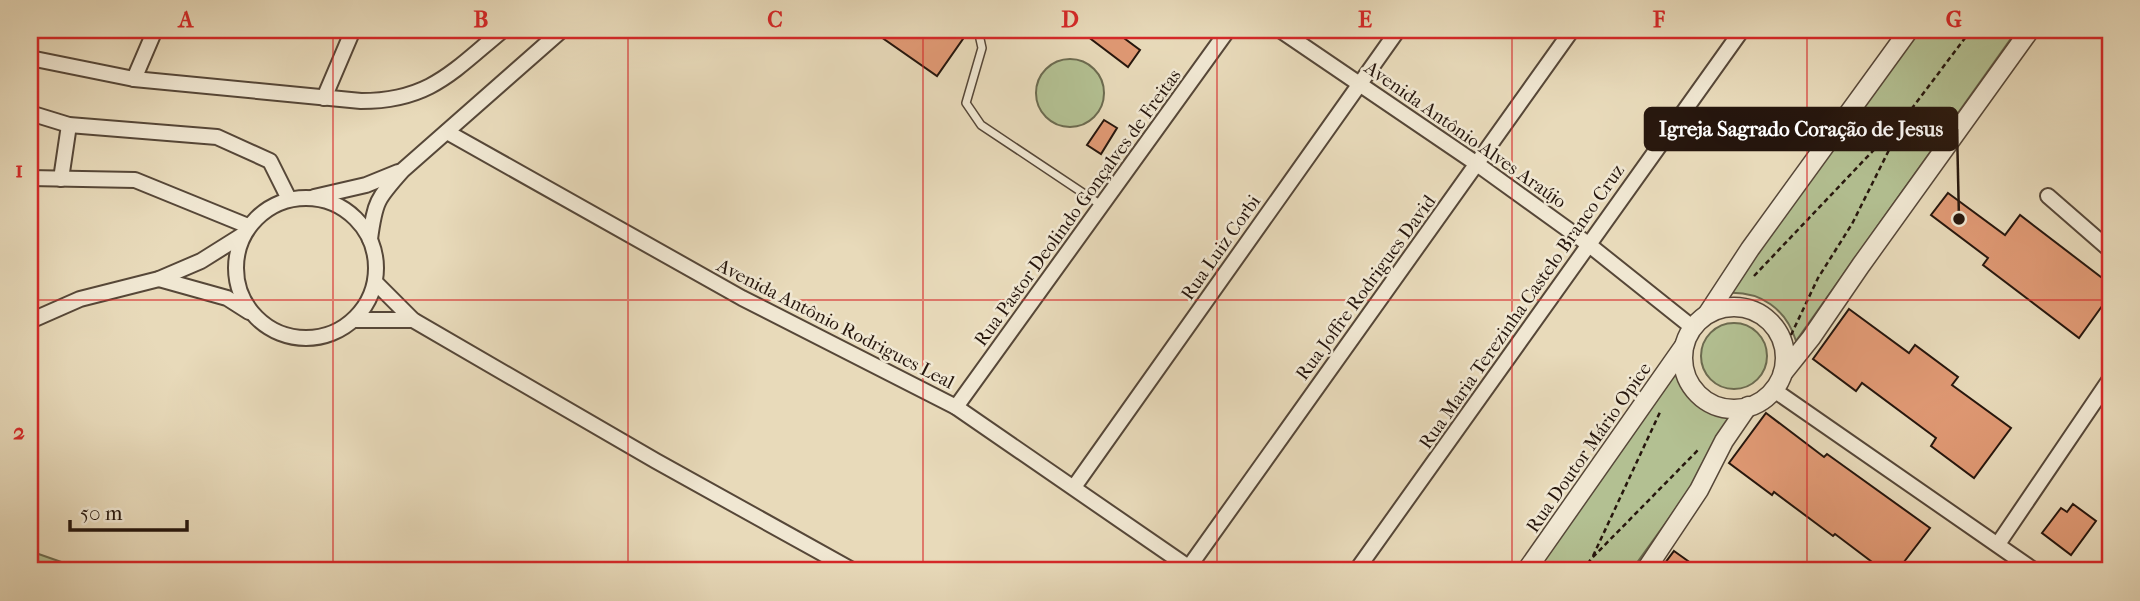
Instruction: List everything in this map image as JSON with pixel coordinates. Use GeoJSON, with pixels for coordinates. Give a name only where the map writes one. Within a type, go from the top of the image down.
{"type":"FeatureCollection","features":[{"type":"Feature","properties":{"kind":"street"},"geometry":{"type":"LineString","coordinates":[[134,79],[155,30]]}},
{"type":"Feature","properties":{"kind":"street"},"geometry":{"type":"LineString","coordinates":[[324,98],[353,30]]}},
{"type":"Feature","properties":{"kind":"street"},"geometry":{"type":"LineString","coordinates":[[30,58],[134,79],[361,102],[400,99],[436,85],[503,30]]}},
{"type":"Feature","properties":{"kind":"street"},"geometry":{"type":"LineString","coordinates":[[370,239],[374,207],[382,193],[403,170],[562,30]]}},
{"type":"Feature","properties":{"kind":"street","name":"Rua Pastor Deolindo Gonçalves de Freitas"},"geometry":{"type":"LineString","coordinates":[[956,407],[1228,30]]}},
{"type":"Feature","properties":{"kind":"street","name":"Avenida Antônio Alves Araújo"},"geometry":{"type":"LineString","coordinates":[[1280,30],[1477,164],[1588,244],[1692,327]]}},
{"type":"Feature","properties":{"kind":"street","name":"Rua Luiz Corbi"},"geometry":{"type":"LineString","coordinates":[[1074,487],[1398,30]]}},
{"type":"Feature","properties":{"kind":"street","name":"Rua Joffre Rodrigues David"},"geometry":{"type":"LineString","coordinates":[[1191,569],[1572,30]]}},
{"type":"Feature","properties":{"kind":"street","name":"Rua Maria Terezinha Castelo Branco Cruz"},"geometry":{"type":"LineString","coordinates":[[1356,571],[1742,30]]}},
{"type":"Feature","properties":{"kind":"street"},"geometry":{"type":"LineString","coordinates":[[1909,30],[1749,249],[1708,313],[1692,327],[1684,346],[1683,364],[1689,384],[1704,400],[1724,409],[1748,406],[1761,402],[1774,390],[1783,373],[1811,338],[2030,30]]}},
{"type":"Feature","properties":{"kind":"street"},"geometry":{"type":"LineString","coordinates":[[30,113],[69,125],[217,137],[270,160],[289,199]]}},
{"type":"Feature","properties":{"kind":"street"},"geometry":{"type":"LineString","coordinates":[[61,179],[69,125]]}},
{"type":"Feature","properties":{"kind":"street","name":"Avenida Antônio Rodrigues Leal"},"geometry":{"type":"LineString","coordinates":[[447,132],[742,298],[956,407],[1191,569]]}},
{"type":"Feature","properties":{"kind":"street"},"geometry":{"type":"LineString","coordinates":[[30,321],[80,299],[159,279],[201,261],[247,230],[266,209],[289,199],[313,198],[366,185],[403,170]]}},
{"type":"Feature","properties":{"kind":"street"},"geometry":{"type":"LineString","coordinates":[[30,178],[135,180],[247,230]]}},
{"type":"Feature","properties":{"kind":"street"},"geometry":{"type":"LineString","coordinates":[[2049,196],[2110,250]]}},
{"type":"Feature","properties":{"kind":"street"},"geometry":{"type":"LineString","coordinates":[[159,279],[227,298],[268,328],[289,337],[311,339],[332,334],[354,320],[366,306],[375,282],[376,263],[370,239],[356,219],[337,204],[313,198]]}},
{"type":"Feature","properties":{"kind":"street"},"geometry":{"type":"LineString","coordinates":[[247,230],[238,248],[235,273],[240,295],[251,314]]}},
{"type":"Feature","properties":{"kind":"street"},"geometry":{"type":"LineString","coordinates":[[375,282],[413,320],[656,461],[854,571]]}},
{"type":"Feature","properties":{"kind":"street"},"geometry":{"type":"LineString","coordinates":[[1708,313],[1726,307],[1746,307],[1764,316],[1777,331],[1784,350],[1783,373]]}},
{"type":"Feature","properties":{"kind":"street"},"geometry":{"type":"LineString","coordinates":[[354,320],[413,320]]}},
{"type":"Feature","properties":{"kind":"street","name":"Rua Doutor Mário Opice"},"geometry":{"type":"LineString","coordinates":[[1526,571],[1684,346]]}},
{"type":"Feature","properties":{"kind":"street"},"geometry":{"type":"LineString","coordinates":[[1998,544],[2110,379]]}},
{"type":"Feature","properties":{"kind":"street"},"geometry":{"type":"LineString","coordinates":[[1774,390],[2035,571]]}},
{"type":"Feature","properties":{"kind":"street"},"geometry":{"type":"LineString","coordinates":[[1645,571],[1699,490],[1724,441],[1748,406]]}},
{"type":"Feature","properties":{"kind":"lane"},"geometry":{"type":"LineString","coordinates":[[978,30],[982,48],[966,103],[981,125],[1102,205]]}},
{"type":"Feature","properties":{"kind":"path"},"geometry":{"type":"LineString","coordinates":[[1754,276],[1907,115],[1971,30]]}},
{"type":"Feature","properties":{"kind":"path"},"geometry":{"type":"LineString","coordinates":[[1784,350],[1818,278],[1853,224],[1907,115]]}},
{"type":"Feature","properties":{"kind":"path"},"geometry":{"type":"LineString","coordinates":[[1583,571],[1665,401]]}},
{"type":"Feature","properties":{"kind":"path"},"geometry":{"type":"LineString","coordinates":[[1591,559],[1703,446]]}},
{"type":"Feature","properties":{"kind":"green space"},"geometry":{"type":"Polygon","coordinates":[[[1919,30],[2017,30],[1796,341],[1786,320],[1770,304],[1751,295],[1727,293],[1919,30]]]}},
{"type":"Feature","properties":{"kind":"green space"},"geometry":{"type":"Polygon","coordinates":[[[1063,59],[1077,59],[1089,64],[1099,74],[1104,93],[1099,112],[1089,122],[1077,127],[1063,127],[1051,122],[1041,112],[1036,100],[1036,86],[1041,74],[1051,64],[1063,59]]]}},
{"type":"Feature","properties":{"kind":"green space"},"geometry":{"type":"Polygon","coordinates":[[[1734,323],[1747,326],[1757,333],[1764,343],[1767,356],[1764,369],[1757,379],[1747,386],[1734,389],[1721,386],[1711,379],[1704,369],[1701,356],[1704,343],[1711,333],[1721,326],[1734,323]]]}},
{"type":"Feature","properties":{"kind":"green space"},"geometry":{"type":"Polygon","coordinates":[[[1676,367],[1685,389],[1700,405],[1719,414],[1743,416],[1631,571],[1535,571],[1676,367]]]}},
{"type":"Feature","properties":{"kind":"green space"},"geometry":{"type":"Polygon","coordinates":[[[30,551],[87,571],[30,571],[30,551]]]}},
{"type":"Feature","properties":{"kind":"building"},"geometry":{"type":"Polygon","coordinates":[[[871,30],[955,30],[965,36],[937,76],[871,30]]]}},
{"type":"Feature","properties":{"kind":"building"},"geometry":{"type":"Polygon","coordinates":[[[1079,30],[1113,30],[1140,50],[1128,67],[1079,30]]]}},
{"type":"Feature","properties":{"kind":"building"},"geometry":{"type":"Polygon","coordinates":[[[1104,120],[1117,128],[1101,154],[1087,145],[1104,120]]]}},
{"type":"Feature","properties":{"kind":"building"},"geometry":{"type":"Polygon","coordinates":[[[1948,193],[2005,235],[2020,215],[2110,284],[2110,295],[2079,338],[1983,265],[1988,258],[1931,215],[1948,193]]]}},
{"type":"Feature","properties":{"kind":"building"},"geometry":{"type":"Polygon","coordinates":[[[1849,309],[1909,353],[1915,345],[1958,377],[1952,385],[2011,428],[1974,478],[1931,446],[1936,438],[1862,383],[1856,391],[1813,359],[1849,309]]]}},
{"type":"Feature","properties":{"kind":"building"},"geometry":{"type":"Polygon","coordinates":[[[1766,413],[1824,457],[1827,454],[1930,528],[1897,571],[1884,571],[1835,534],[1833,536],[1774,492],[1772,495],[1729,463],[1766,413]]]}},
{"type":"Feature","properties":{"kind":"building"},"geometry":{"type":"Polygon","coordinates":[[[2073,504],[2096,521],[2071,555],[2042,533],[2061,508],[2067,512],[2073,504]]]}},
{"type":"Feature","properties":{"kind":"building"},"geometry":{"type":"Polygon","coordinates":[[[1674,551],[1702,571],[1659,571],[1674,551]]]}},
{"type":"Feature","properties":{"kind":"place","name":"Igreja Sagrado Coração de Jesus"},"geometry":{"type":"Point","coordinates":[1959,219]}}]}
